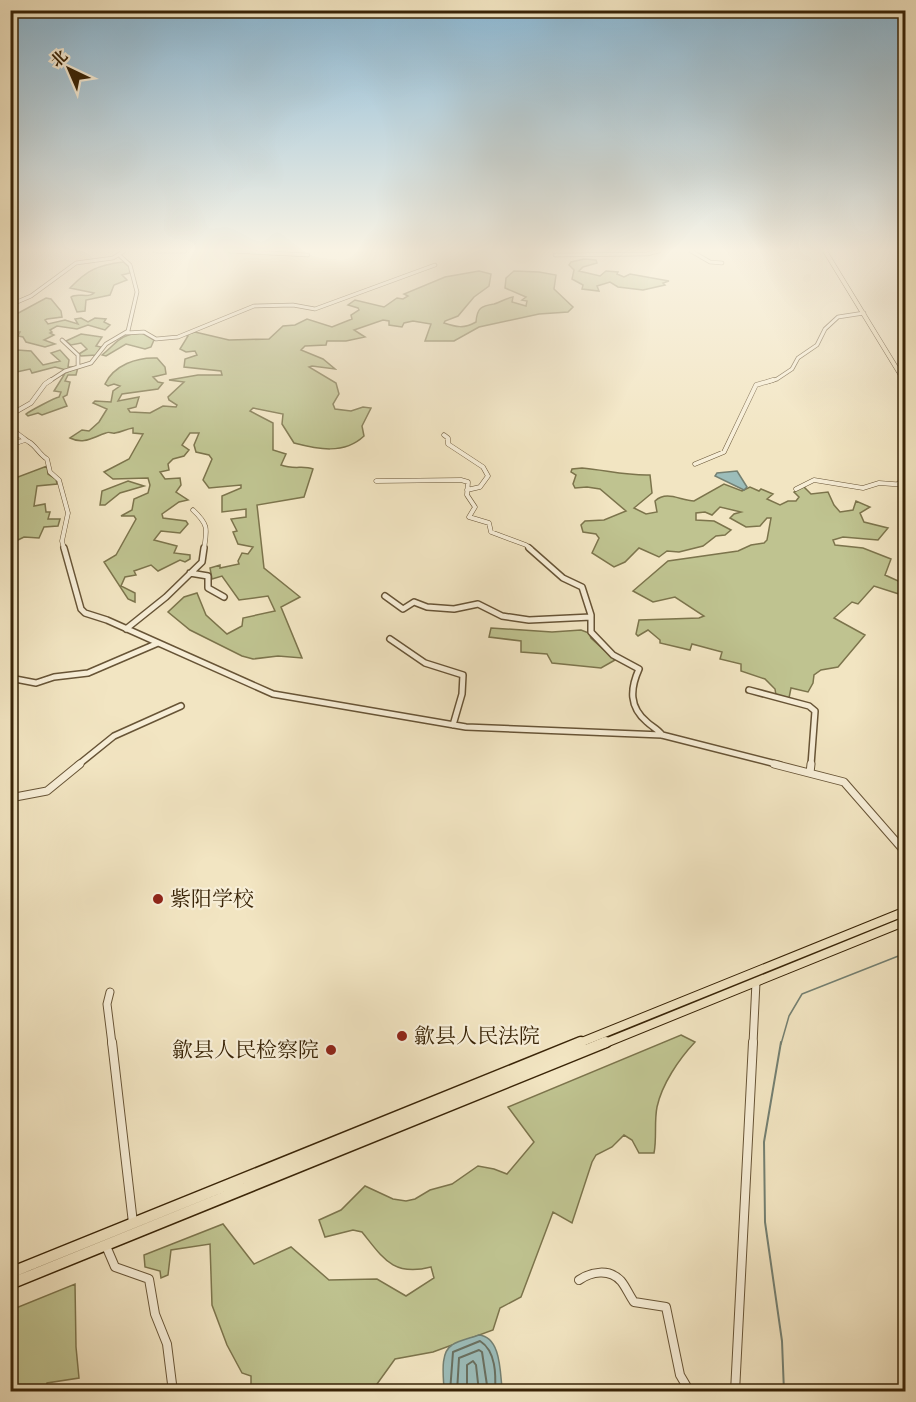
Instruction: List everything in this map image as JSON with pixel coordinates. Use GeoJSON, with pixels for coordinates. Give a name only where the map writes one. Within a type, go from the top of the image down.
{"type":"FeatureCollection","features":[{"type":"Feature","properties":{"kind":"main road"},"geometry":{"type":"LineString","coordinates":[[866,316],[906,383]]}},
{"type":"Feature","properties":{"kind":"main road"},"geometry":{"type":"LineString","coordinates":[[869,316],[906,374]]}},
{"type":"Feature","properties":{"kind":"main road"},"geometry":{"type":"LineString","coordinates":[[10,1273],[906,911]]}},
{"type":"Feature","properties":{"kind":"main road"},"geometry":{"type":"LineString","coordinates":[[10,1284],[906,921]]}},
{"type":"Feature","properties":{"kind":"street"},"geometry":{"type":"LineString","coordinates":[[126,333],[133,316]]}},
{"type":"Feature","properties":{"kind":"street"},"geometry":{"type":"LineString","coordinates":[[10,415],[31,403],[45,384],[63,372],[91,363],[106,344],[126,333],[144,332],[156,339],[178,337],[226,316]]}},
{"type":"Feature","properties":{"kind":"street"},"geometry":{"type":"LineString","coordinates":[[695,464],[724,452],[756,386],[777,380],[792,369],[798,358],[817,345],[825,329],[842,316]]}},
{"type":"Feature","properties":{"kind":"street"},"geometry":{"type":"LineString","coordinates":[[62,340],[77,353],[78,366]]}},
{"type":"Feature","properties":{"kind":"street"},"geometry":{"type":"LineString","coordinates":[[10,425],[17,435],[30,442],[37,453],[47,459],[50,472],[59,480],[68,513],[62,543],[81,609],[85,613],[267,692],[453,725],[490,729],[662,735],[844,782],[906,853]]}},
{"type":"Feature","properties":{"kind":"street"},"geometry":{"type":"LineString","coordinates":[[444,435],[448,438],[448,444],[464,452],[471,460],[483,467],[488,476],[480,487],[467,490]]}},
{"type":"Feature","properties":{"kind":"street"},"geometry":{"type":"LineString","coordinates":[[10,445],[25,440]]}},
{"type":"Feature","properties":{"kind":"street"},"geometry":{"type":"LineString","coordinates":[[898,484],[906,477]]}},
{"type":"Feature","properties":{"kind":"street"},"geometry":{"type":"LineString","coordinates":[[376,481],[464,480],[470,484],[467,490]]}},
{"type":"Feature","properties":{"kind":"street"},"geometry":{"type":"LineString","coordinates":[[796,489],[814,480],[863,488],[879,483],[906,485]]}},
{"type":"Feature","properties":{"kind":"street"},"geometry":{"type":"LineString","coordinates":[[467,490],[475,507],[469,517],[489,523],[491,532],[526,545],[563,578],[582,587],[591,617],[590,628],[594,638],[613,655],[639,669],[630,690],[631,700],[643,718],[662,735]]}},
{"type":"Feature","properties":{"kind":"street"},"geometry":{"type":"LineString","coordinates":[[126,629],[166,597],[202,561],[208,532],[205,521],[193,510]]}},
{"type":"Feature","properties":{"kind":"street"},"geometry":{"type":"LineString","coordinates":[[190,573],[207,576],[208,588],[224,597]]}},
{"type":"Feature","properties":{"kind":"street"},"geometry":{"type":"LineString","coordinates":[[385,596],[402,609],[414,603],[427,607],[454,609],[478,604],[507,618],[533,620],[591,617]]}},
{"type":"Feature","properties":{"kind":"street"},"geometry":{"type":"LineString","coordinates":[[390,639],[425,663],[463,675],[462,694],[453,725]]}},
{"type":"Feature","properties":{"kind":"street"},"geometry":{"type":"LineString","coordinates":[[10,678],[36,683],[57,677],[88,673],[158,644]]}},
{"type":"Feature","properties":{"kind":"street"},"geometry":{"type":"LineString","coordinates":[[749,690],[809,706],[815,711],[810,773]]}},
{"type":"Feature","properties":{"kind":"street"},"geometry":{"type":"LineString","coordinates":[[10,798],[51,789],[114,736],[181,706]]}},
{"type":"Feature","properties":{"kind":"street"},"geometry":{"type":"LineString","coordinates":[[735,1392],[756,982]]}},
{"type":"Feature","properties":{"kind":"street"},"geometry":{"type":"LineString","coordinates":[[110,992],[107,1004],[133,1224]]}},
{"type":"Feature","properties":{"kind":"street"},"geometry":{"type":"LineString","coordinates":[[106,1246],[116,1267],[149,1279],[155,1314],[167,1344],[173,1392]]}},
{"type":"Feature","properties":{"kind":"street"},"geometry":{"type":"LineString","coordinates":[[579,1280],[594,1273],[610,1274],[620,1280],[634,1302],[666,1307],[680,1375],[690,1392]]}},
{"type":"Feature","properties":{"kind":"green space"},"geometry":{"type":"Polygon","coordinates":[[[62,316],[45,320],[48,324],[65,320],[78,324],[75,319],[81,318],[88,322],[95,318],[106,319],[104,322],[110,325],[105,330],[88,325],[77,329],[57,326],[50,330],[52,332],[50,333],[54,335],[44,340],[55,344],[45,347],[26,342],[23,337],[18,336],[20,332],[11,335],[11,317],[62,316]]]}},
{"type":"Feature","properties":{"kind":"green space"},"geometry":{"type":"Polygon","coordinates":[[[351,316],[457,316],[444,323],[460,327],[476,322],[477,316],[528,316],[479,327],[454,341],[425,341],[431,324],[413,321],[404,323],[402,327],[389,325],[389,321],[383,320],[354,330],[365,337],[346,341],[327,341],[326,345],[305,346],[301,350],[323,359],[335,369],[309,367],[336,383],[339,394],[333,404],[335,409],[351,411],[363,407],[371,408],[362,426],[364,436],[348,446],[330,449],[294,443],[282,424],[283,414],[253,408],[250,411],[273,423],[273,450],[286,454],[281,465],[313,469],[304,497],[257,505],[264,568],[300,597],[281,607],[302,658],[278,656],[253,659],[242,656],[190,630],[168,612],[184,597],[197,593],[206,615],[227,634],[242,626],[243,618],[275,611],[268,596],[239,600],[222,576],[212,579],[210,568],[239,564],[242,553],[248,554],[253,547],[238,544],[233,532],[237,531],[231,519],[246,517],[246,509],[222,512],[222,496],[241,488],[241,485],[209,488],[203,480],[212,459],[209,455],[196,452],[194,445],[199,433],[190,433],[182,445],[189,450],[184,456],[173,459],[168,464],[169,470],[160,472],[165,479],[180,478],[181,485],[176,492],[188,500],[179,502],[162,514],[163,518],[186,521],[188,524],[180,533],[161,531],[154,540],[177,546],[174,553],[190,555],[190,559],[185,562],[180,560],[158,571],[151,565],[134,571],[136,575],[125,577],[121,586],[135,593],[135,602],[128,599],[104,562],[116,555],[136,519],[134,516],[121,516],[132,510],[134,499],[148,493],[150,485],[148,478],[113,479],[104,472],[129,459],[143,434],[133,433],[133,428],[114,433],[107,432],[84,441],[70,438],[82,430],[89,431],[99,422],[107,409],[93,403],[95,401],[111,402],[113,391],[120,386],[105,384],[109,377],[120,367],[134,361],[157,358],[165,367],[166,374],[153,377],[163,383],[158,389],[122,394],[118,401],[139,397],[136,407],[128,409],[130,412],[150,413],[163,406],[176,407],[177,405],[168,397],[184,382],[169,380],[198,375],[222,375],[221,371],[184,367],[185,359],[197,355],[195,351],[186,352],[180,349],[188,336],[185,335],[195,332],[229,340],[269,339],[283,326],[295,325],[307,319],[332,327],[352,319],[351,316]]]}},
{"type":"Feature","properties":{"kind":"green space"},"geometry":{"type":"Polygon","coordinates":[[[142,333],[154,340],[151,347],[145,349],[126,344],[106,356],[102,355],[123,337],[142,333]]]}},
{"type":"Feature","properties":{"kind":"green space"},"geometry":{"type":"Polygon","coordinates":[[[81,334],[102,337],[96,346],[101,347],[96,355],[81,356],[79,354],[87,349],[81,343],[71,345],[66,341],[81,334]]]}},
{"type":"Feature","properties":{"kind":"green space"},"geometry":{"type":"Polygon","coordinates":[[[17,350],[31,351],[43,365],[60,361],[51,353],[60,350],[69,360],[68,367],[73,367],[66,370],[55,367],[32,373],[30,369],[12,373],[11,378],[11,354],[17,350]]]}},
{"type":"Feature","properties":{"kind":"green space"},"geometry":{"type":"Polygon","coordinates":[[[78,367],[76,375],[68,375],[65,381],[70,382],[67,395],[63,397],[67,406],[42,415],[38,413],[28,416],[26,414],[59,397],[61,392],[54,391],[64,375],[61,375],[78,367]]]}},
{"type":"Feature","properties":{"kind":"green space"},"geometry":{"type":"Polygon","coordinates":[[[47,466],[48,474],[56,479],[57,484],[37,486],[34,506],[45,504],[46,512],[50,512],[48,519],[60,519],[58,526],[44,527],[39,538],[24,537],[18,540],[11,531],[10,480],[47,466]]]}},
{"type":"Feature","properties":{"kind":"green space"},"geometry":{"type":"Polygon","coordinates":[[[572,469],[650,475],[652,493],[634,508],[646,514],[657,512],[655,501],[664,496],[694,501],[724,484],[742,491],[750,487],[759,491],[761,489],[773,494],[767,499],[780,505],[788,501],[796,501],[799,497],[794,492],[803,486],[811,494],[828,492],[840,512],[853,510],[856,501],[870,507],[860,513],[864,522],[888,528],[878,540],[843,537],[833,540],[835,545],[863,548],[891,559],[885,575],[905,584],[899,594],[874,586],[858,604],[852,602],[834,618],[865,635],[838,667],[821,670],[814,675],[808,692],[791,688],[789,698],[776,695],[775,689],[765,679],[741,671],[741,664],[720,659],[722,652],[692,644],[690,650],[660,643],[660,640],[648,630],[638,636],[636,634],[639,620],[704,616],[675,597],[653,602],[633,591],[668,561],[738,551],[751,545],[764,543],[767,540],[771,518],[767,518],[760,526],[746,527],[730,518],[741,512],[720,507],[712,515],[705,512],[696,513],[696,520],[714,521],[731,530],[725,535],[716,536],[703,546],[679,552],[667,551],[659,557],[639,548],[625,562],[614,567],[592,553],[599,538],[596,534],[583,532],[581,525],[585,521],[604,520],[626,511],[600,489],[575,488],[573,484],[576,475],[571,472],[572,469]]]}},
{"type":"Feature","properties":{"kind":"green space"},"geometry":{"type":"Polygon","coordinates":[[[128,481],[144,486],[120,493],[105,505],[100,505],[102,491],[128,481]]]}},
{"type":"Feature","properties":{"kind":"green space"},"geometry":{"type":"Polygon","coordinates":[[[491,628],[552,632],[581,630],[589,633],[591,638],[615,660],[601,668],[552,663],[547,654],[521,652],[521,641],[489,637],[491,628]]]}},
{"type":"Feature","properties":{"kind":"green space"},"geometry":{"type":"Polygon","coordinates":[[[681,1035],[695,1042],[672,1072],[659,1098],[654,1153],[639,1153],[632,1140],[624,1135],[612,1147],[596,1155],[572,1223],[553,1212],[521,1297],[500,1308],[493,1330],[433,1352],[395,1359],[372,1391],[251,1391],[251,1376],[242,1373],[227,1345],[212,1305],[210,1244],[171,1250],[168,1275],[161,1278],[160,1271],[145,1267],[144,1255],[223,1224],[254,1264],[291,1247],[329,1280],[377,1279],[406,1296],[434,1278],[431,1267],[407,1269],[390,1263],[362,1232],[353,1230],[325,1237],[319,1220],[341,1210],[365,1186],[393,1199],[406,1201],[415,1199],[430,1190],[452,1184],[478,1166],[507,1174],[534,1142],[508,1107],[681,1035]]]}},
{"type":"Feature","properties":{"kind":"green space"},"geometry":{"type":"Polygon","coordinates":[[[75,1284],[79,1378],[47,1383],[46,1391],[11,1391],[11,1310],[75,1284]]]}},
{"type":"Feature","properties":{"kind":"water"},"geometry":{"type":"Polygon","coordinates":[[[737,471],[747,487],[744,490],[715,476],[717,473],[737,471]]]}},
{"type":"Feature","properties":{"kind":"water"},"geometry":{"type":"Polygon","coordinates":[[[479,1335],[486,1337],[495,1348],[500,1365],[502,1388],[500,1391],[444,1391],[443,1367],[448,1349],[458,1342],[479,1335]]]}},
{"type":"Feature","properties":{"kind":"waterway"},"geometry":{"type":"LineString","coordinates":[[781,1044],[789,1016],[802,994],[906,953]]}},
{"type":"Feature","properties":{"kind":"waterway"},"geometry":{"type":"LineString","coordinates":[[781,1042],[764,1142],[765,1222],[782,1341],[784,1392]]}},
{"type":"Feature","properties":{"kind":"place","name":"紫阳学校"},"geometry":{"type":"Point","coordinates":[158,899]}},
{"type":"Feature","properties":{"kind":"place","name":"歙县人民法院"},"geometry":{"type":"Point","coordinates":[402,1036]}},
{"type":"Feature","properties":{"kind":"place","name":"歙县人民检察院"},"geometry":{"type":"Point","coordinates":[331,1050]}}]}
